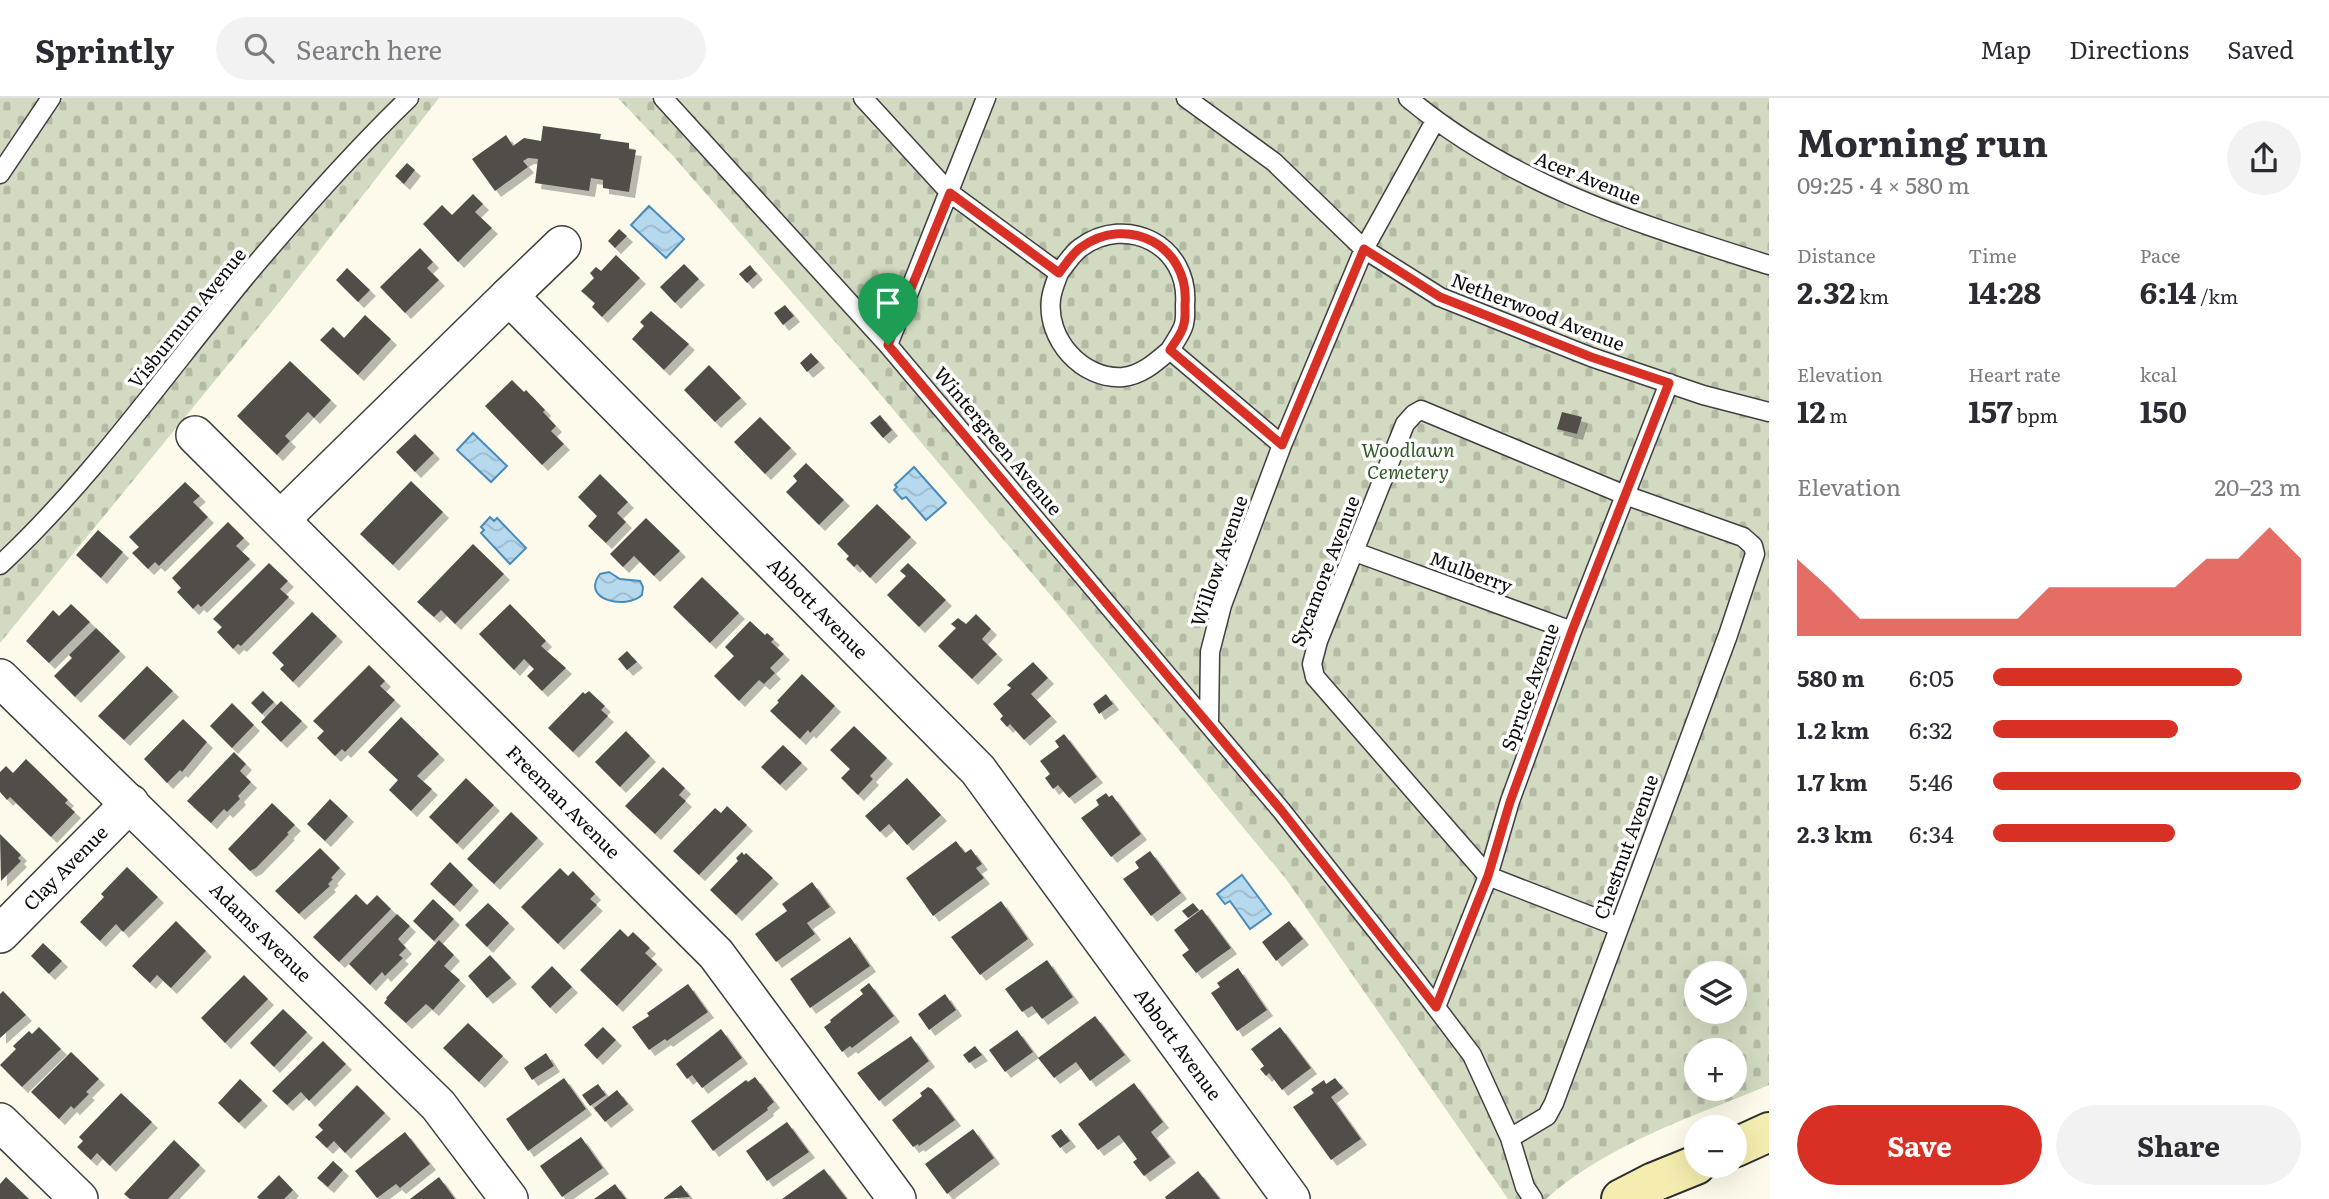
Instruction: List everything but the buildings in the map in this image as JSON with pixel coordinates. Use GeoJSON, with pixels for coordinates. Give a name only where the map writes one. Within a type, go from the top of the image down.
{"type":"FeatureCollection","features":[{"type":"Feature","properties":{"kind":"main road"},"geometry":{"type":"LineString","coordinates":[[1747,1141],[1769,1132]]}},
{"type":"Feature","properties":{"kind":"main road"},"geometry":{"type":"LineString","coordinates":[[1621,1199],[1684,1170]]}},
{"type":"Feature","properties":{"kind":"street"},"geometry":{"type":"LineString","coordinates":[[281,519],[562,245]]}},
{"type":"Feature","properties":{"kind":"street","name":"Abbott Avenue"},"geometry":{"type":"LineString","coordinates":[[509,296],[978,770],[1291,1199]]}},
{"type":"Feature","properties":{"kind":"street","name":"Freeman Avenue"},"geometry":{"type":"LineString","coordinates":[[195,435],[716,954],[897,1199]]}},
{"type":"Feature","properties":{"kind":"street","name":"Adams Avenue"},"geometry":{"type":"LineString","coordinates":[[0,678],[443,1110],[509,1199]]}},
{"type":"Feature","properties":{"kind":"street","name":"Clay Avenue"},"geometry":{"type":"LineString","coordinates":[[0,934],[130,803]]}},
{"type":"Feature","properties":{"kind":"street"},"geometry":{"type":"LineString","coordinates":[[0,1122],[79,1199]]}},
{"type":"Feature","properties":{"kind":"lane"},"geometry":{"type":"LineString","coordinates":[[0,174],[51,98]]}},
{"type":"Feature","properties":{"kind":"lane","name":"Visburnum Avenue"},"geometry":{"type":"LineString","coordinates":[[0,565],[41,526],[120,436],[251,271],[365,141],[409,98]]}},
{"type":"Feature","properties":{"kind":"lane","name":"Wintergreen Avenue"},"geometry":{"type":"LineString","coordinates":[[663,98],[888,345],[1209,724]]}},
{"type":"Feature","properties":{"kind":"lane"},"geometry":{"type":"LineString","coordinates":[[863,98],[950,193],[1059,273]]}},
{"type":"Feature","properties":{"kind":"lane"},"geometry":{"type":"LineString","coordinates":[[888,345],[986,98]]}},
{"type":"Feature","properties":{"kind":"lane","name":"Netherwood Avenue"},"geometry":{"type":"LineString","coordinates":[[1186,98],[1274,162],[1364,249],[1440,297],[1591,357],[1769,412]]}},
{"type":"Feature","properties":{"kind":"lane","name":"Acer Avenue"},"geometry":{"type":"LineString","coordinates":[[1408,98],[1435,121],[1479,149],[1555,191],[1672,234],[1769,265]]}},
{"type":"Feature","properties":{"kind":"lane","name":"Willow Avenue"},"geometry":{"type":"LineString","coordinates":[[1209,724],[1210,652],[1222,604],[1282,445],[1364,249],[1435,121]]}},
{"type":"Feature","properties":{"kind":"lane"},"geometry":{"type":"LineString","coordinates":[[1129,233],[1148,239],[1170,253],[1182,272],[1186,296],[1184,326],[1170,350],[1147,369],[1124,377],[1101,375],[1082,367],[1067,352],[1054,327],[1051,300],[1059,273],[1080,248],[1103,237],[1129,233]]}},
{"type":"Feature","properties":{"kind":"lane"},"geometry":{"type":"LineString","coordinates":[[1170,350],[1282,445]]}},
{"type":"Feature","properties":{"kind":"lane","name":"Spruce Avenue"},"geometry":{"type":"LineString","coordinates":[[1436,1007],[1488,876],[1510,802],[1572,631],[1669,383]]}},
{"type":"Feature","properties":{"kind":"lane","name":"Sycamore Avenue"},"geometry":{"type":"LineString","coordinates":[[1619,927],[1488,876],[1315,677],[1312,663],[1318,641],[1405,424],[1413,414],[1421,410],[1625,495],[1742,537],[1754,550]]}},
{"type":"Feature","properties":{"kind":"lane","name":"Chestnut Avenue"},"geometry":{"type":"LineString","coordinates":[[1510,1138],[1547,1116],[1550,1110],[1728,635],[1754,561],[1754,550]]}},
{"type":"Feature","properties":{"kind":"lane","name":"Mulberry"},"geometry":{"type":"LineString","coordinates":[[1355,552],[1572,631]]}},
{"type":"Feature","properties":{"kind":"lane"},"geometry":{"type":"LineString","coordinates":[[1209,724],[1290,821],[1472,1055],[1510,1138],[1525,1187],[1533,1199]]}},
{"type":"Feature","properties":{"kind":"green space"},"geometry":{"type":"Polygon","coordinates":[[[0,98],[439,98],[281,300],[0,643],[0,98]]]}},
{"type":"Feature","properties":{"kind":"green space","name":"Woodlawn Cemetery"},"geometry":{"type":"Polygon","coordinates":[[[618,98],[1769,98],[1769,1085],[1747,1094],[1747,1038],[1684,1038],[1684,1101],[1729,1101],[1694,1115],[1684,1115],[1684,1119],[1624,1147],[1571,1179],[1546,1199],[1508,1199],[1286,879],[864,375],[673,156],[618,98]]]}},
{"type":"Feature","properties":{"kind":"water"},"geometry":{"type":"Polygon","coordinates":[[[649,206],[684,239],[666,258],[631,225],[649,206]]]}},
{"type":"Feature","properties":{"kind":"water"},"geometry":{"type":"Polygon","coordinates":[[[473,433],[507,466],[491,482],[457,450],[473,433]]]}},
{"type":"Feature","properties":{"kind":"water"},"geometry":{"type":"Polygon","coordinates":[[[914,467],[946,503],[926,520],[906,497],[902,499],[894,490],[897,487],[895,485],[914,467]]]}},
{"type":"Feature","properties":{"kind":"water"},"geometry":{"type":"Polygon","coordinates":[[[490,517],[494,521],[497,518],[526,548],[510,564],[481,533],[484,530],[481,527],[490,517]]]}},
{"type":"Feature","properties":{"kind":"water"},"geometry":{"type":"Polygon","coordinates":[[[609,572],[620,579],[640,581],[643,587],[642,595],[626,602],[616,602],[600,596],[595,583],[600,574],[609,572]]]}},
{"type":"Feature","properties":{"kind":"water"},"geometry":{"type":"Polygon","coordinates":[[[1242,875],[1271,914],[1250,929],[1230,901],[1225,904],[1217,894],[1242,875]]]}},
{"type":"Feature","properties":{"kind":"route"},"geometry":{"type":"LineString","coordinates":[[950,193],[1059,273],[1080,248],[1103,237],[1129,233],[1148,239],[1170,253],[1182,272],[1186,296],[1184,326],[1170,350],[1282,445],[1364,249],[1440,297],[1591,357],[1669,383],[1572,631],[1510,802],[1488,876],[1436,1007],[1281,810],[888,345],[950,193]]}}]}
